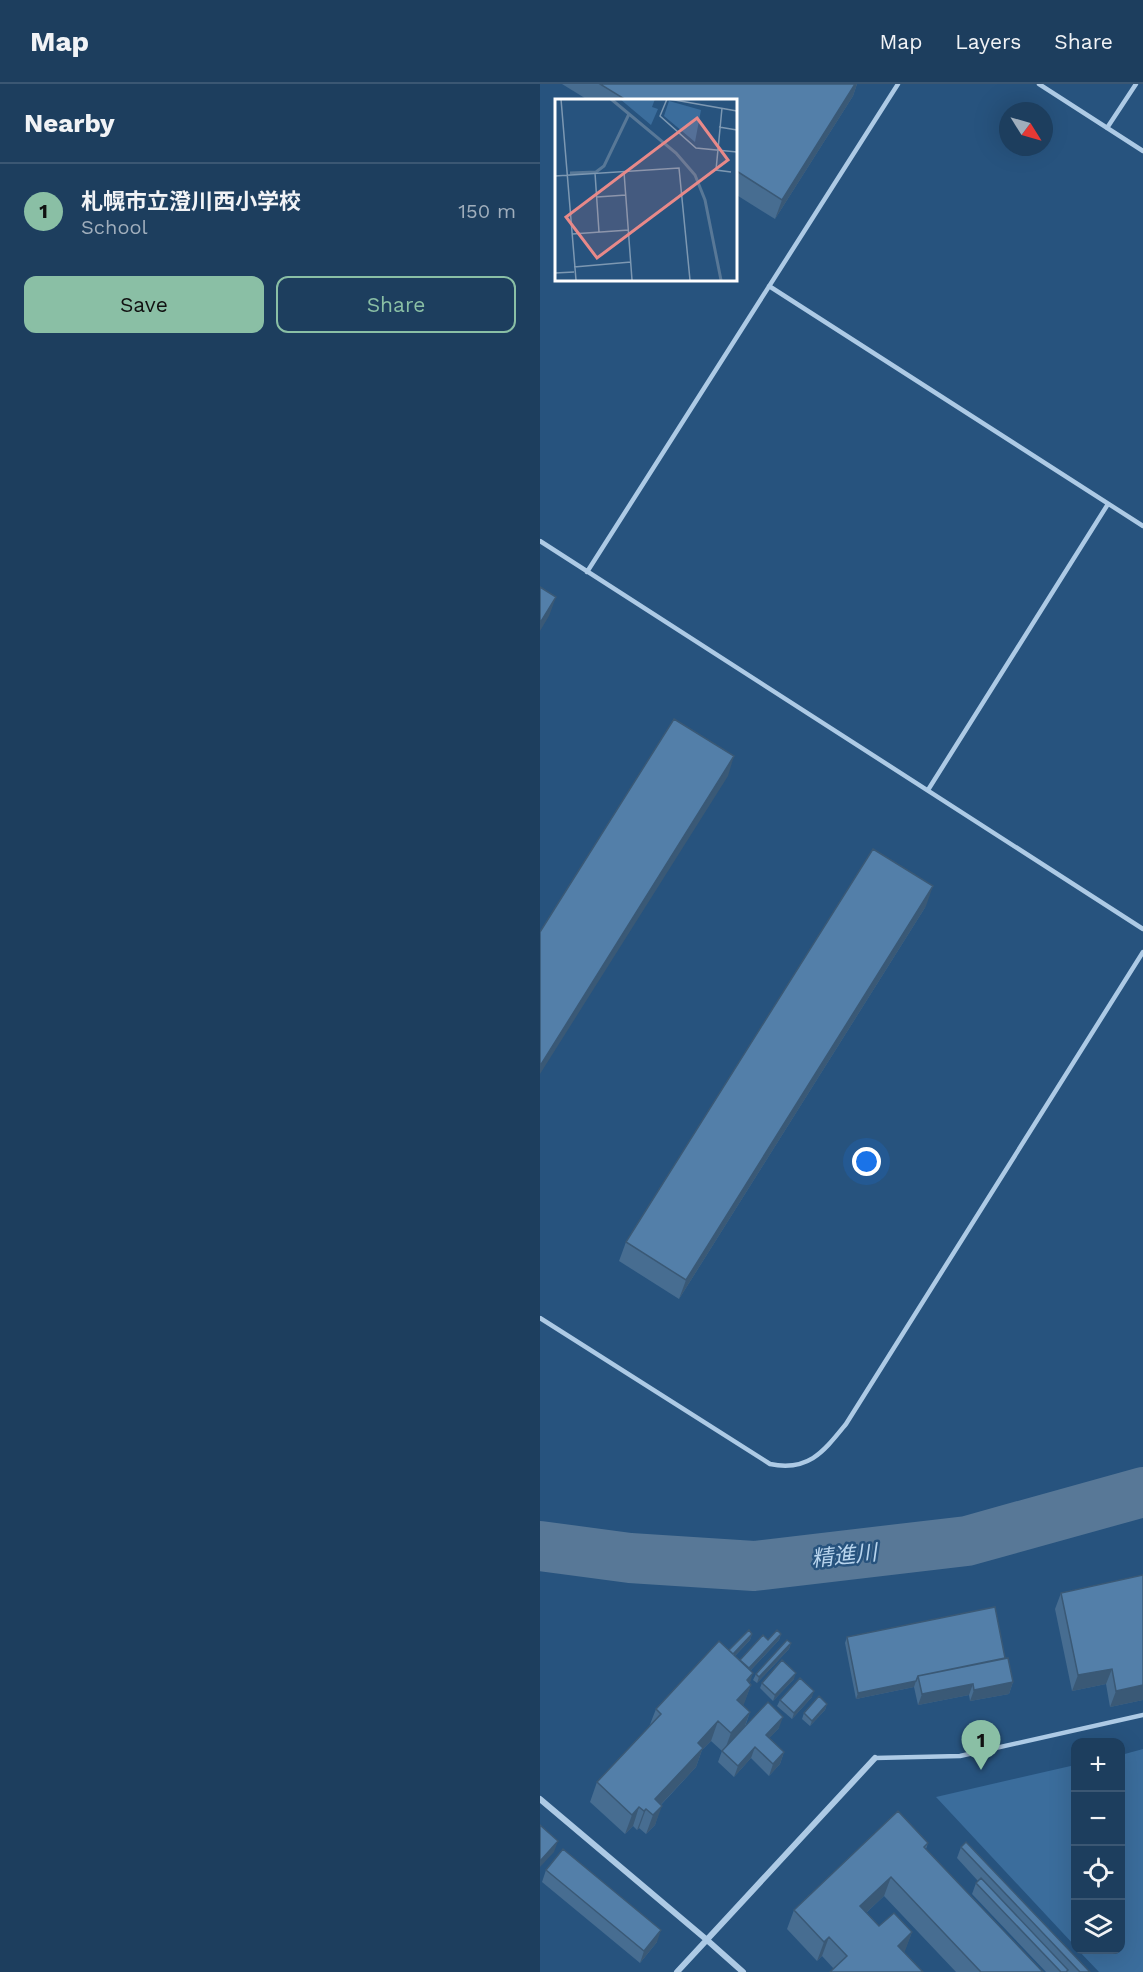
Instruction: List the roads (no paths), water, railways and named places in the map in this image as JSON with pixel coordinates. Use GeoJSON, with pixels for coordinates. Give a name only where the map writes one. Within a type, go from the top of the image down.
{"type":"FeatureCollection","features":[{"type":"Feature","properties":{"kind":"street"},"geometry":{"type":"LineString","coordinates":[[677,1972],[875,1758]]}},
{"type":"Feature","properties":{"kind":"street"},"geometry":{"type":"LineString","coordinates":[[540,1799],[743,1972]]}},
{"type":"Feature","properties":{"kind":"lane"},"geometry":{"type":"LineString","coordinates":[[587,572],[898,84]]}},
{"type":"Feature","properties":{"kind":"lane"},"geometry":{"type":"LineString","coordinates":[[1039,84],[1143,151]]}},
{"type":"Feature","properties":{"kind":"lane"},"geometry":{"type":"LineString","coordinates":[[1107,128],[1136,84]]}},
{"type":"Feature","properties":{"kind":"lane"},"geometry":{"type":"LineString","coordinates":[[769,286],[1143,526]]}},
{"type":"Feature","properties":{"kind":"lane"},"geometry":{"type":"LineString","coordinates":[[928,790],[1108,504]]}},
{"type":"Feature","properties":{"kind":"lane"},"geometry":{"type":"LineString","coordinates":[[540,541],[1143,929]]}},
{"type":"Feature","properties":{"kind":"lane"},"geometry":{"type":"LineString","coordinates":[[540,1318],[770,1464],[786,1467],[803,1464],[822,1452],[846,1424],[1143,952]]}},
{"type":"Feature","properties":{"kind":"lane"},"geometry":{"type":"LineString","coordinates":[[875,1758],[960,1756],[1143,1715]]}},
{"type":"Feature","properties":{"kind":"waterway","name":"精進川"},"geometry":{"type":"LineString","coordinates":[[540,1546],[630,1558],[754,1566],[967,1541],[1143,1492]]}},
{"type":"Feature","properties":{"kind":"place","name":"札幌市立澄川西小学校"},"geometry":{"type":"Point","coordinates":[981,1770]}}]}
